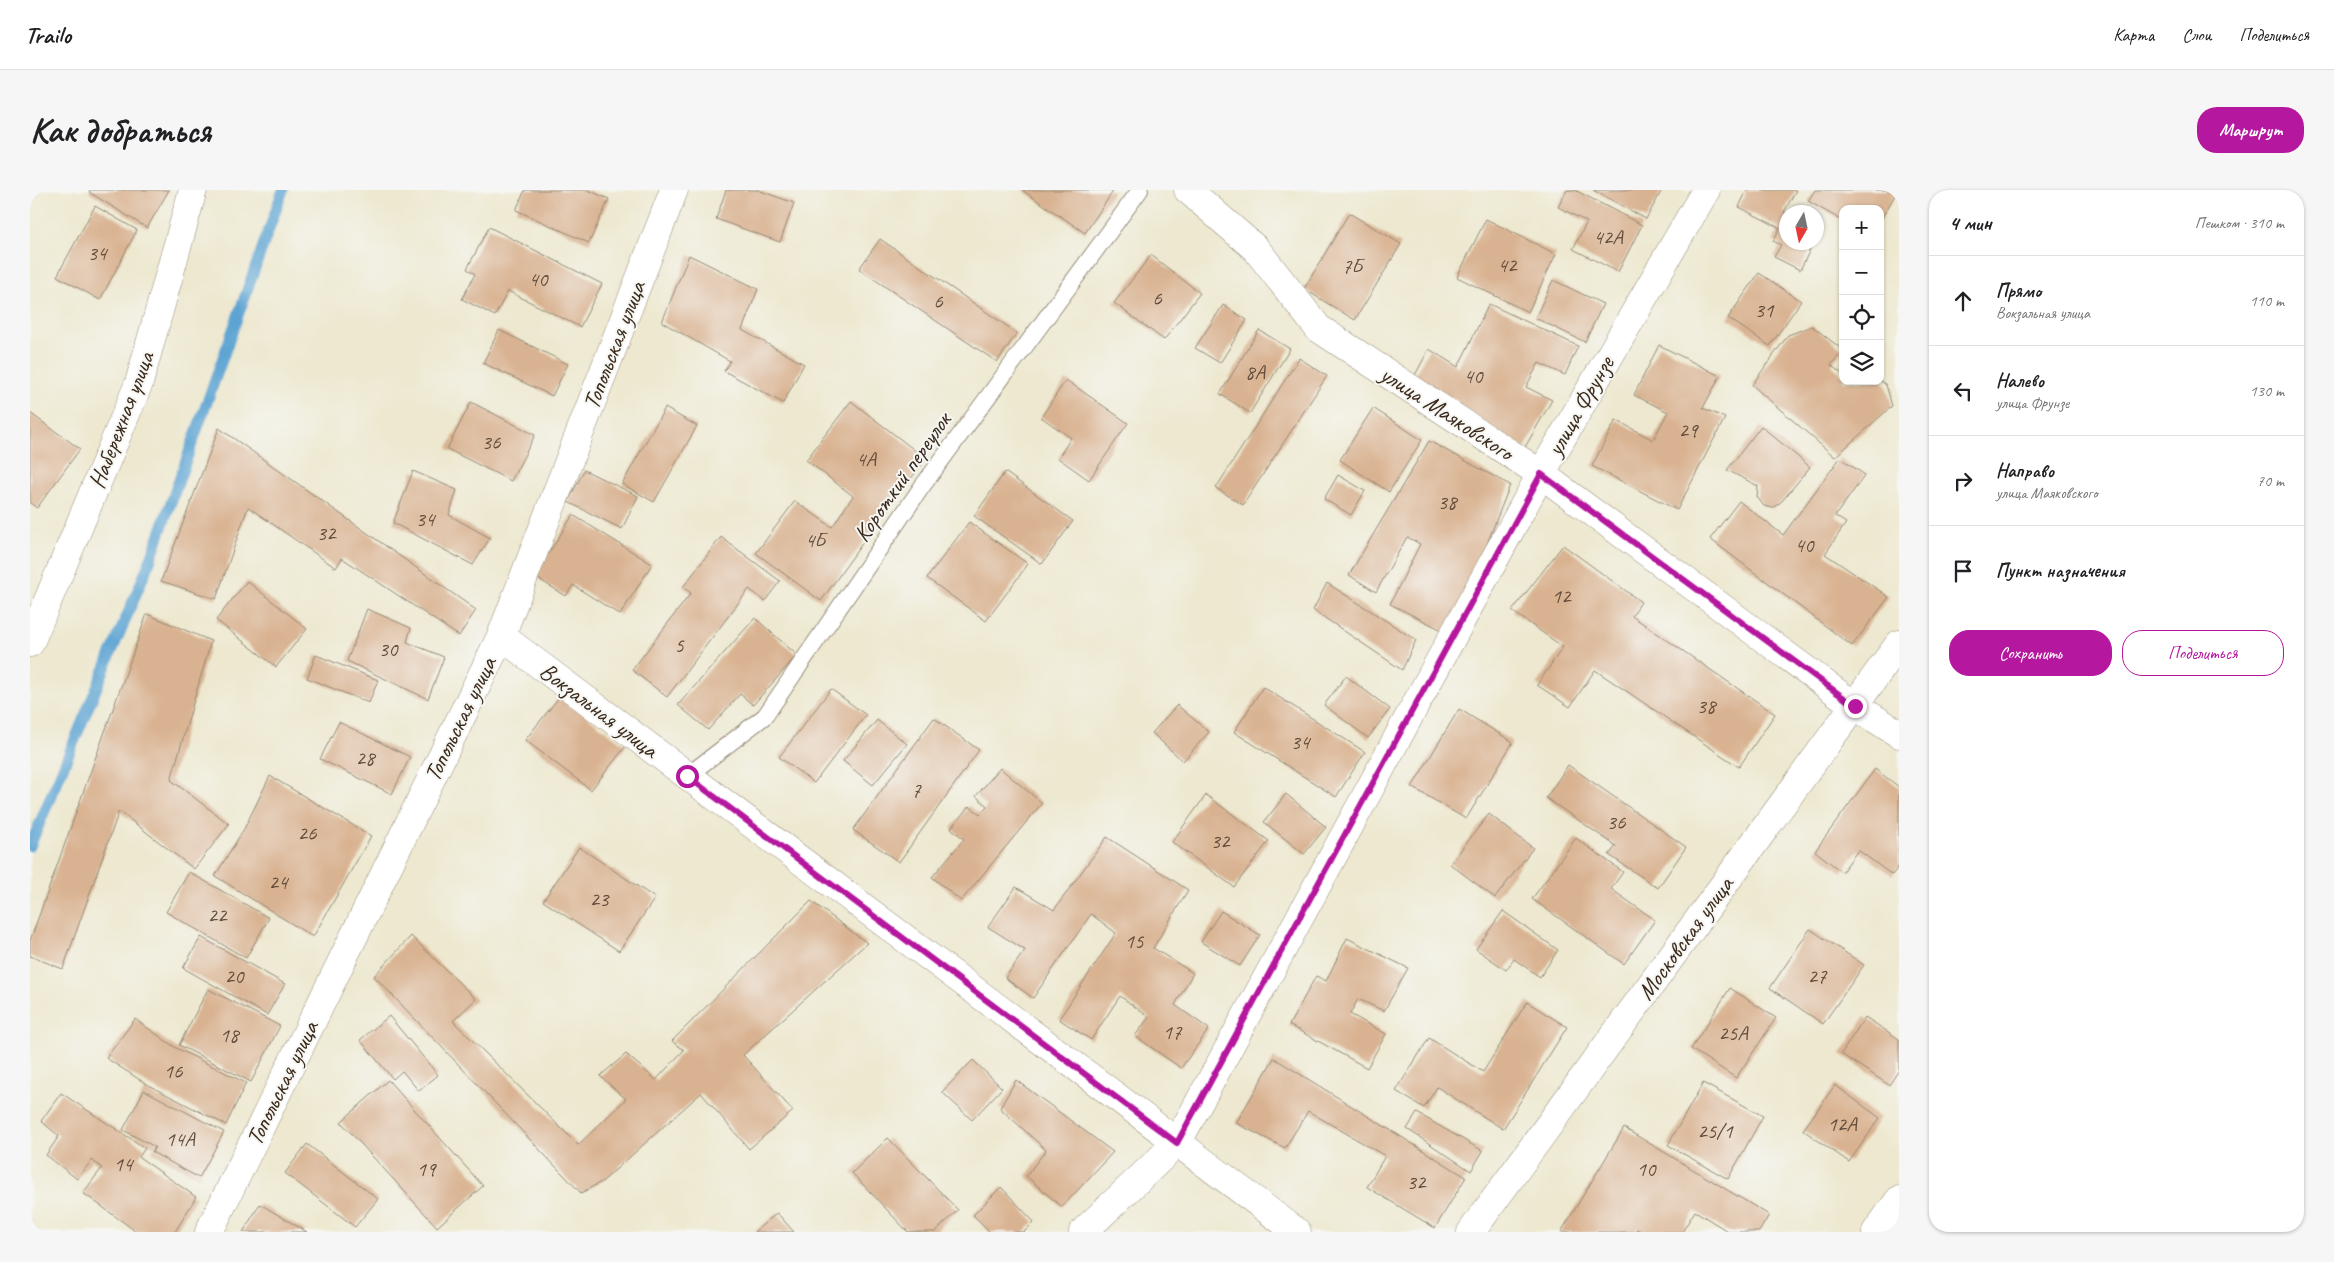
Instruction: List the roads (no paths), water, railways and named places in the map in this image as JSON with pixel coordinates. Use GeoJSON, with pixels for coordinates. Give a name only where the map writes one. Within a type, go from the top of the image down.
{"type":"FeatureCollection","features":[{"type":"Feature","properties":{"kind":"street","name":"Набережная улица"},"geometry":{"type":"LineString","coordinates":[[30,643],[139,383],[193,190]]}},
{"type":"Feature","properties":{"kind":"street","name":"Топольская улица"},"geometry":{"type":"LineString","coordinates":[[209,1232],[501,636],[674,190]]}},
{"type":"Feature","properties":{"kind":"street","name":"улица Маяковского"},"geometry":{"type":"LineString","coordinates":[[1188,190],[1256,249],[1318,328],[1541,474],[1855,706],[1899,734]]}},
{"type":"Feature","properties":{"kind":"street","name":"улица Фрунзе"},"geometry":{"type":"LineString","coordinates":[[1083,1232],[1177,1143],[1541,474],[1706,190]]}},
{"type":"Feature","properties":{"kind":"street","name":"Вокзальная улица"},"geometry":{"type":"LineString","coordinates":[[501,636],[1297,1232]]}},
{"type":"Feature","properties":{"kind":"street","name":"Московская улица"},"geometry":{"type":"LineString","coordinates":[[1471,1232],[1899,644]]}},
{"type":"Feature","properties":{"kind":"street"},"geometry":{"type":"LineString","coordinates":[[1876,1232],[1899,1200]]}},
{"type":"Feature","properties":{"kind":"lane","name":"Короткий переулок"},"geometry":{"type":"LineString","coordinates":[[687,776],[765,716],[921,488],[1140,190]]}},
{"type":"Feature","properties":{"kind":"waterway"},"geometry":{"type":"LineString","coordinates":[[30,846],[150,561],[283,190]]}}]}
